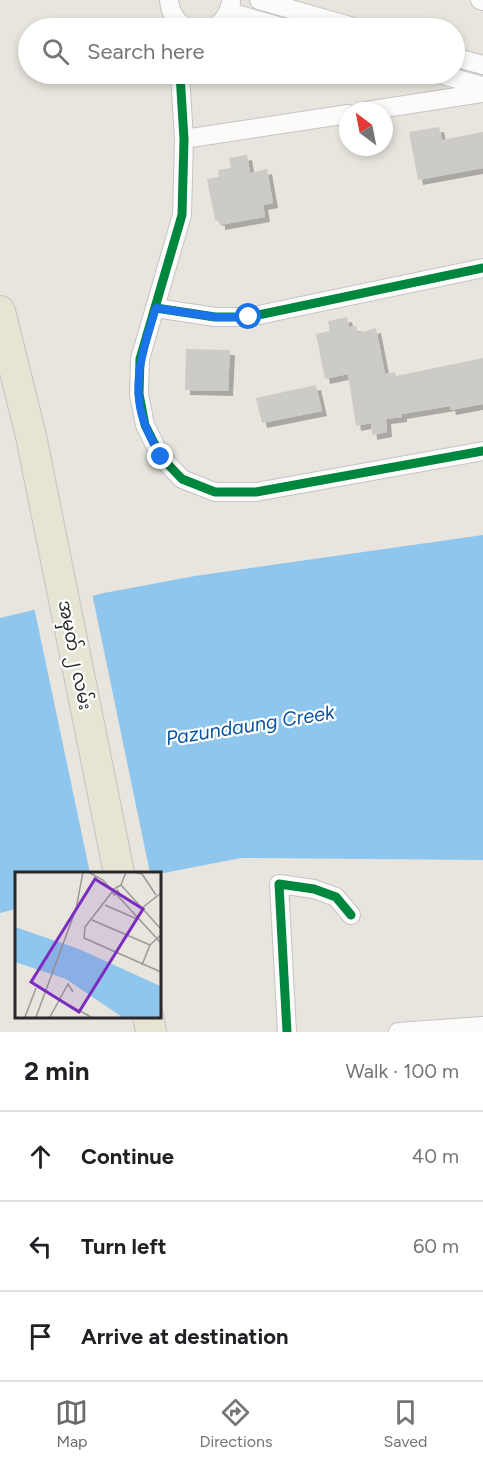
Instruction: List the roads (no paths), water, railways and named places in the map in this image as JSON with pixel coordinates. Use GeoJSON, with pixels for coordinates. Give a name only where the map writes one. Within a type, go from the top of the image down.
{"type":"FeatureCollection","features":[{"type":"Feature","properties":{"kind":"main road","name":"အမှတ် ၂ လမ်း"},"geometry":{"type":"LineString","coordinates":[[0,311],[31,436],[119,872]]}},
{"type":"Feature","properties":{"kind":"street"},"geometry":{"type":"LineString","coordinates":[[259,0],[322,18]]}},
{"type":"Feature","properties":{"kind":"street"},"geometry":{"type":"LineString","coordinates":[[167,1],[175,18]]}},
{"type":"Feature","properties":{"kind":"street"},"geometry":{"type":"LineString","coordinates":[[230,6],[260,18]]}},
{"type":"Feature","properties":{"kind":"street"},"geometry":{"type":"LineString","coordinates":[[465,60],[483,65]]}},
{"type":"Feature","properties":{"kind":"street"},"geometry":{"type":"LineString","coordinates":[[465,81],[483,86]]}},
{"type":"Feature","properties":{"kind":"street"},"geometry":{"type":"LineString","coordinates":[[181,84],[184,139],[182,215],[140,359],[139,394],[145,425],[161,457],[182,479],[215,492],[256,492],[483,451]]}},
{"type":"Feature","properties":{"kind":"street"},"geometry":{"type":"LineString","coordinates":[[393,107],[483,93]]}},
{"type":"Feature","properties":{"kind":"street"},"geometry":{"type":"LineString","coordinates":[[184,139],[339,115]]}},
{"type":"Feature","properties":{"kind":"street"},"geometry":{"type":"LineString","coordinates":[[156,308],[215,317],[249,317],[483,268]]}},
{"type":"Feature","properties":{"kind":"street"},"geometry":{"type":"LineString","coordinates":[[287,1032],[279,884],[314,890],[336,897],[351,915]]}},
{"type":"Feature","properties":{"kind":"street"},"geometry":{"type":"LineString","coordinates":[[398,1032],[483,1026]]}},
{"type":"Feature","properties":{"kind":"water","name":"Pazundaung Creek"},"geometry":{"type":"Polygon","coordinates":[[[483,535],[483,860],[241,858],[160,874],[160,872],[15,872],[15,909],[0,913],[0,618],[104,593],[195,576],[483,535]]]}}]}
